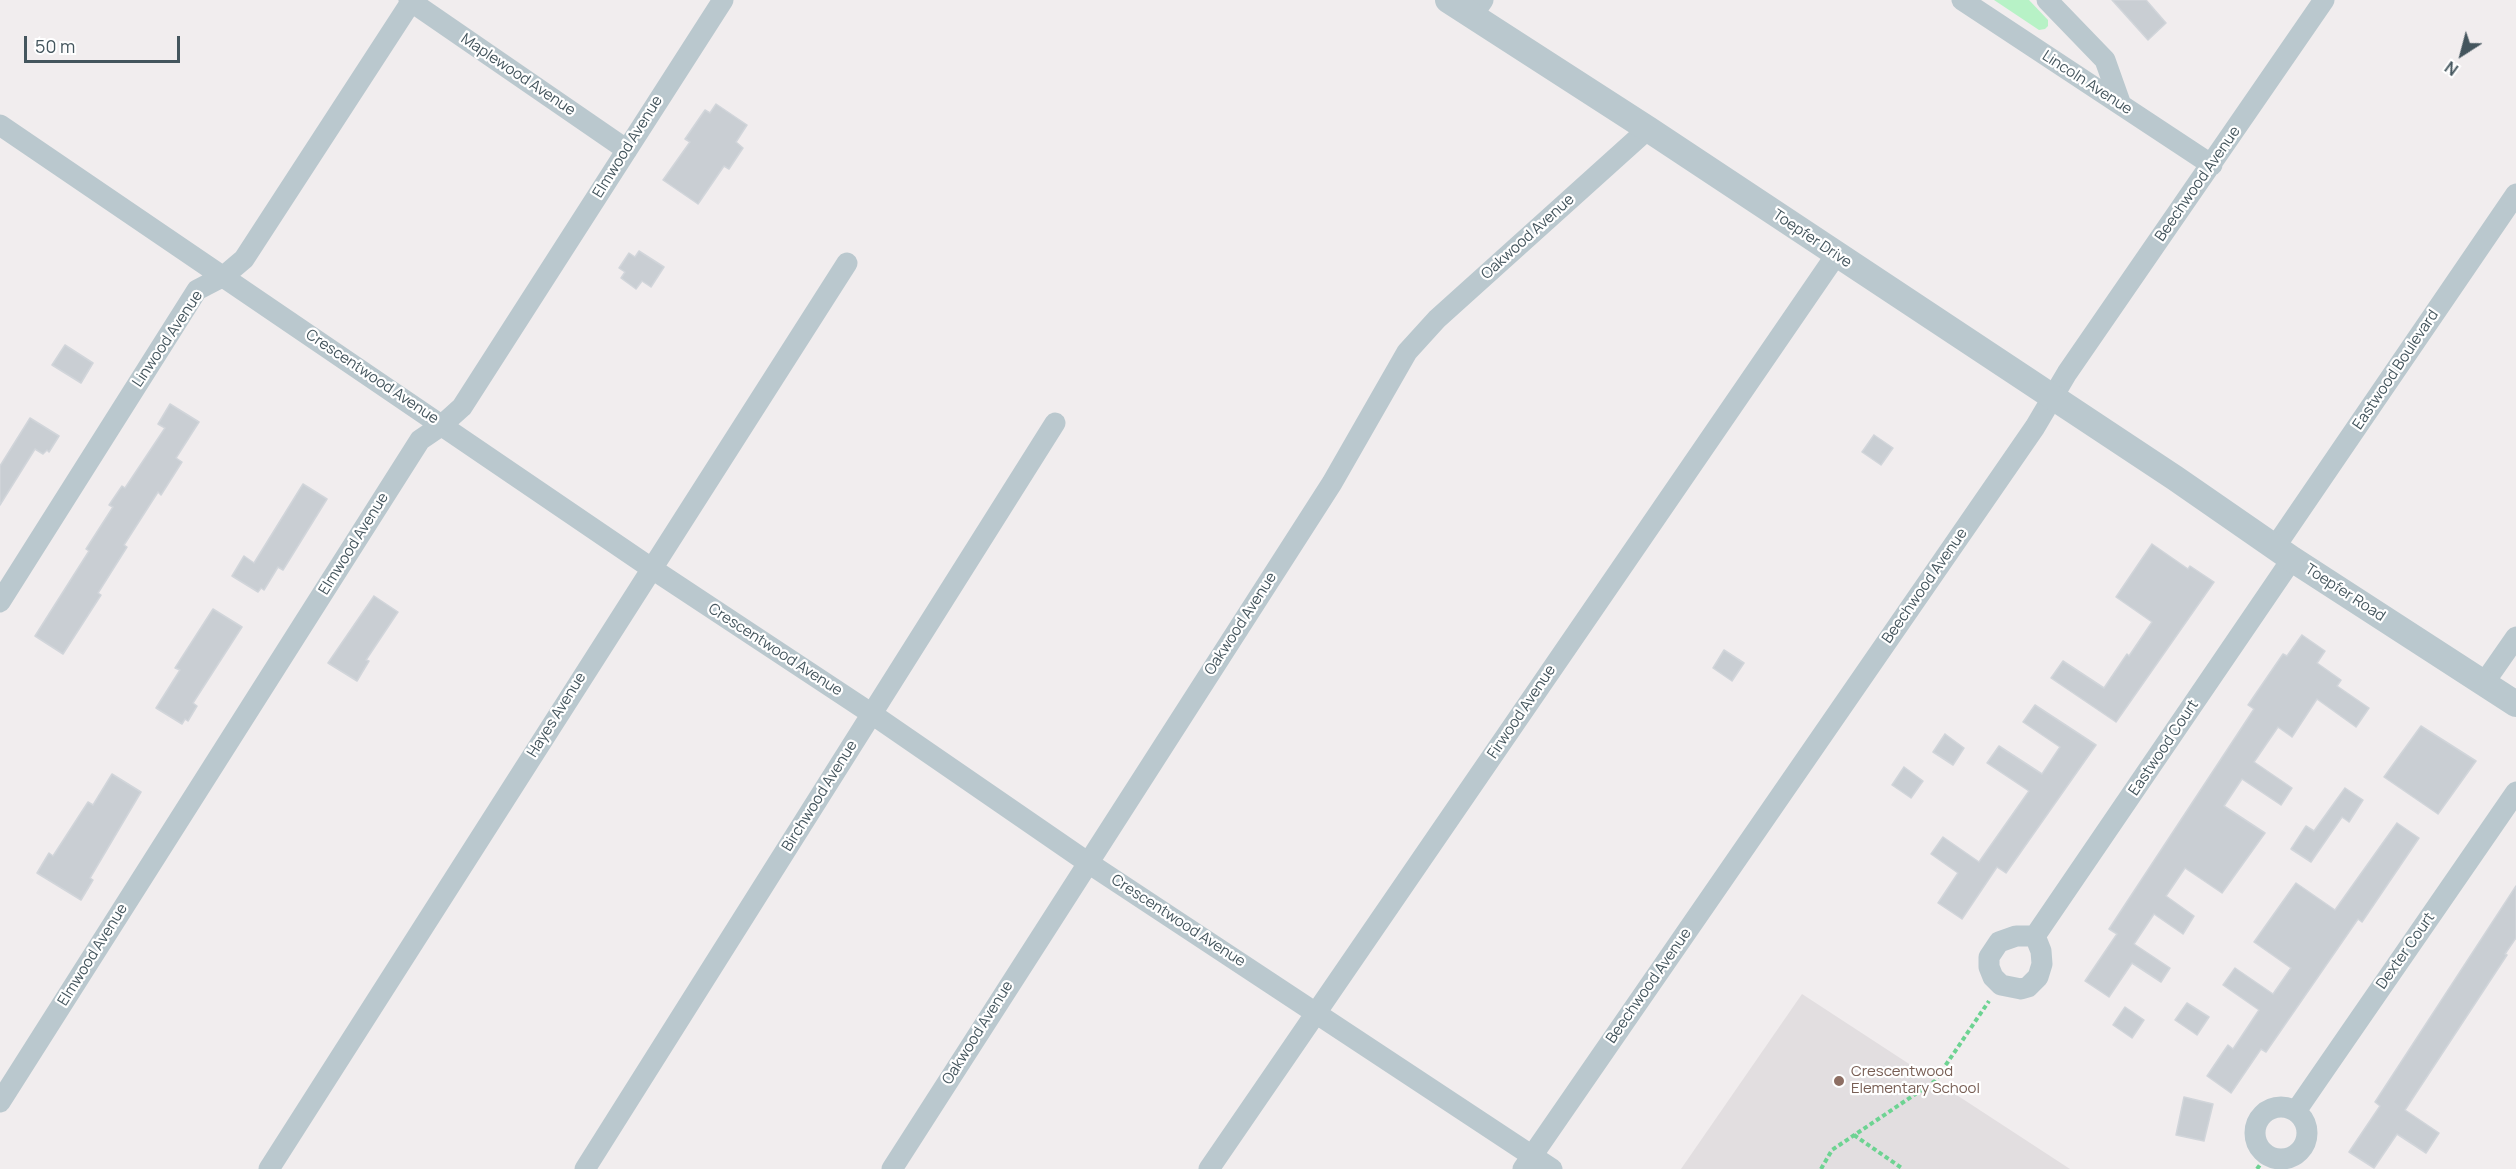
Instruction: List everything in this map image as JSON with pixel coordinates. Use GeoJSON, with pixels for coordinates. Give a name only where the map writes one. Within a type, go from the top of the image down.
{"type":"FeatureCollection","features":[{"type":"Feature","properties":{"kind":"street","name":"Elmwood Avenue"},"geometry":{"type":"LineString","coordinates":[[0,1102],[420,440],[462,407],[682,60],[723,0]]}},
{"type":"Feature","properties":{"kind":"street","name":"Toepfer Drive"},"geometry":{"type":"LineString","coordinates":[[1448,0],[1478,8],[1648,129],[2175,478]]}},
{"type":"Feature","properties":{"kind":"street","name":"Lincoln Avenue"},"geometry":{"type":"LineString","coordinates":[[1962,0],[2211,165]]}},
{"type":"Feature","properties":{"kind":"street"},"geometry":{"type":"LineString","coordinates":[[2047,0],[2105,60],[2121,105]]}},
{"type":"Feature","properties":{"kind":"street","name":"Beechwood Avenue"},"geometry":{"type":"LineString","coordinates":[[1527,1162],[2035,427],[2052,397],[2324,0]]}},
{"type":"Feature","properties":{"kind":"street","name":"Maplewood Avenue"},"geometry":{"type":"LineString","coordinates":[[410,1],[627,150]]}},
{"type":"Feature","properties":{"kind":"street","name":"Linwood Avenue"},"geometry":{"type":"LineString","coordinates":[[0,602],[197,290],[224,276],[244,259],[410,1]]}},
{"type":"Feature","properties":{"kind":"street","name":"Crescentwood Avenue"},"geometry":{"type":"LineString","coordinates":[[0,125],[651,568],[872,714],[1087,862],[1317,1012],[1527,1162],[1552,1169]]}},
{"type":"Feature","properties":{"kind":"street","name":"Oakwood Avenue"},"geometry":{"type":"LineString","coordinates":[[892,1169],[1332,483],[1407,352],[1437,319],[1648,129]]}},
{"type":"Feature","properties":{"kind":"street","name":"Eastwood Boulevard"},"geometry":{"type":"LineString","coordinates":[[2284,553],[2516,194]]}},
{"type":"Feature","properties":{"kind":"street","name":"Firwood Avenue"},"geometry":{"type":"LineString","coordinates":[[1209,1169],[1836,255]]}},
{"type":"Feature","properties":{"kind":"street","name":"Hayes Avenue"},"geometry":{"type":"LineString","coordinates":[[269,1169],[847,263]]}},
{"type":"Feature","properties":{"kind":"street","name":"Birchwood Avenue"},"geometry":{"type":"LineString","coordinates":[[585,1169],[1055,423]]}},
{"type":"Feature","properties":{"kind":"street","name":"Toepfer Road"},"geometry":{"type":"LineString","coordinates":[[2175,478],[2284,553],[2516,704]]}},
{"type":"Feature","properties":{"kind":"street","name":"Eastwood Court"},"geometry":{"type":"LineString","coordinates":[[2035,936],[2284,553]]}},
{"type":"Feature","properties":{"kind":"street"},"geometry":{"type":"LineString","coordinates":[[2484,683],[2516,637]]}},
{"type":"Feature","properties":{"kind":"street","name":"Dexter Court"},"geometry":{"type":"LineString","coordinates":[[2296,1111],[2516,792]]}},
{"type":"Feature","properties":{"kind":"street"},"geometry":{"type":"LineString","coordinates":[[2288,1107],[2296,1111],[2302,1117],[2308,1133],[2303,1149],[2289,1159],[2262,1162],[2255,1139],[2257,1121],[2270,1109],[2288,1107]]}},
{"type":"Feature","properties":{"kind":"path"},"geometry":{"type":"LineString","coordinates":[[1821,1169],[1832,1150],[1935,1081],[1990,999]]}},
{"type":"Feature","properties":{"kind":"path"},"geometry":{"type":"LineString","coordinates":[[1854,1135],[1903,1169]]}},
{"type":"Feature","properties":{"kind":"shaded area","name":"Crescentwood Elementary School"},"geometry":{"type":"Polygon","coordinates":[[[1802,994],[2070,1169],[1681,1169],[1802,994]]]}},
{"type":"Feature","properties":{"kind":"green space"},"geometry":{"type":"Polygon","coordinates":[[[1994,0],[2029,0],[2048,20],[2048,26],[2039,30],[1994,0]]]}},
{"type":"Feature","properties":{"kind":"building"},"geometry":{"type":"Polygon","coordinates":[[[2112,0],[2146,0],[2166,23],[2148,40],[2112,0]]]}},
{"type":"Feature","properties":{"kind":"building"},"geometry":{"type":"Polygon","coordinates":[[[716,104],[747,125],[736,142],[743,148],[729,169],[724,166],[698,204],[663,180],[690,142],[685,139],[705,110],[710,113],[716,104]]]}},
{"type":"Feature","properties":{"kind":"building"},"geometry":{"type":"Polygon","coordinates":[[[639,251],[664,267],[651,287],[642,281],[636,289],[621,278],[625,272],[619,268],[629,253],[635,257],[639,251]]]}},
{"type":"Feature","properties":{"kind":"building"},"geometry":{"type":"Polygon","coordinates":[[[65,345],[93,363],[81,383],[52,365],[65,345]]]}},
{"type":"Feature","properties":{"kind":"building"},"geometry":{"type":"Polygon","coordinates":[[[170,404],[199,422],[176,458],[182,462],[161,495],[158,492],[124,545],[127,547],[98,593],[101,595],[63,654],[35,636],[89,551],[86,549],[113,507],[109,505],[122,486],[125,488],[165,428],[158,424],[170,404]]]}},
{"type":"Feature","properties":{"kind":"building"},"geometry":{"type":"Polygon","coordinates":[[[30,418],[59,436],[49,452],[47,450],[43,454],[35,449],[0,505],[0,466],[30,418]]]}},
{"type":"Feature","properties":{"kind":"building"},"geometry":{"type":"Polygon","coordinates":[[[1874,435],[1893,448],[1881,465],[1862,452],[1874,435]]]}},
{"type":"Feature","properties":{"kind":"building"},"geometry":{"type":"Polygon","coordinates":[[[303,484],[327,499],[283,570],[278,567],[264,590],[261,588],[258,592],[232,576],[244,556],[254,563],[303,484]]]}},
{"type":"Feature","properties":{"kind":"building"},"geometry":{"type":"Polygon","coordinates":[[[2152,544],[2188,569],[2190,566],[2214,582],[2116,722],[2051,678],[2063,661],[2104,688],[2127,654],[2129,656],[2152,622],[2116,597],[2152,544]]]}},
{"type":"Feature","properties":{"kind":"building"},"geometry":{"type":"Polygon","coordinates":[[[374,596],[398,612],[366,660],[369,661],[357,681],[328,663],[374,596]]]}},
{"type":"Feature","properties":{"kind":"building"},"geometry":{"type":"Polygon","coordinates":[[[213,609],[242,627],[193,703],[197,706],[188,721],[185,719],[182,724],[156,708],[180,670],[175,668],[213,609]]]}},
{"type":"Feature","properties":{"kind":"building"},"geometry":{"type":"Polygon","coordinates":[[[2302,635],[2325,651],[2317,663],[2341,680],[2337,686],[2369,708],[2356,727],[2317,699],[2292,737],[2278,727],[2254,762],[2292,788],[2281,805],[2242,779],[2224,806],[2265,833],[2222,893],[2185,868],[2166,896],[2194,916],[2183,934],[2154,914],[2134,944],[2170,968],[2161,982],[2132,963],[2109,997],[2085,981],[2117,934],[2109,929],[2254,709],[2248,705],[2283,654],[2287,656],[2302,635]]]}},
{"type":"Feature","properties":{"kind":"building"},"geometry":{"type":"Polygon","coordinates":[[[1724,650],[1744,663],[1732,681],[1713,668],[1724,650]]]}},
{"type":"Feature","properties":{"kind":"building"},"geometry":{"type":"Polygon","coordinates":[[[2035,705],[2096,745],[2006,873],[1997,867],[1962,919],[1938,903],[1958,873],[1931,854],[1943,837],[1979,862],[2029,791],[1987,763],[1999,746],[2042,774],[2060,747],[2023,722],[2035,705]]]}},
{"type":"Feature","properties":{"kind":"building"},"geometry":{"type":"Polygon","coordinates":[[[2421,726],[2476,761],[2438,814],[2384,777],[2421,726]]]}},
{"type":"Feature","properties":{"kind":"building"},"geometry":{"type":"Polygon","coordinates":[[[1945,734],[1964,748],[1953,765],[1933,752],[1945,734]]]}},
{"type":"Feature","properties":{"kind":"building"},"geometry":{"type":"Polygon","coordinates":[[[1904,767],[1923,781],[1911,798],[1892,785],[1904,767]]]}},
{"type":"Feature","properties":{"kind":"building"},"geometry":{"type":"Polygon","coordinates":[[[112,774],[141,792],[90,878],[93,880],[81,900],[37,873],[49,853],[53,856],[88,802],[93,805],[112,774]]]}},
{"type":"Feature","properties":{"kind":"building"},"geometry":{"type":"Polygon","coordinates":[[[2345,788],[2363,800],[2349,822],[2342,817],[2311,862],[2291,849],[2306,826],[2314,831],[2345,788]]]}},
{"type":"Feature","properties":{"kind":"building"},"geometry":{"type":"Polygon","coordinates":[[[2397,823],[2419,838],[2362,922],[2358,919],[2266,1052],[2261,1049],[2231,1093],[2207,1076],[2228,1045],[2233,1049],[2259,1010],[2223,985],[2235,968],[2273,994],[2291,968],[2254,942],[2296,883],[2335,910],[2397,823]]]}},
{"type":"Feature","properties":{"kind":"building"},"geometry":{"type":"Polygon","coordinates":[[[2516,886],[2516,938],[2405,1110],[2439,1133],[2426,1153],[2397,1134],[2374,1168],[2349,1152],[2380,1106],[2375,1102],[2516,886]]]}},
{"type":"Feature","properties":{"kind":"building"},"geometry":{"type":"Polygon","coordinates":[[[2187,1003],[2209,1017],[2197,1035],[2175,1020],[2187,1003]]]}},
{"type":"Feature","properties":{"kind":"building"},"geometry":{"type":"Polygon","coordinates":[[[2125,1007],[2144,1020],[2132,1038],[2113,1025],[2125,1007]]]}},
{"type":"Feature","properties":{"kind":"building"},"geometry":{"type":"Polygon","coordinates":[[[2184,1097],[2213,1104],[2204,1141],[2176,1135],[2184,1097]]]}},
{"type":"Feature","properties":{"kind":"place","name":"Crescentwood Elementary School"},"geometry":{"type":"Point","coordinates":[1839,1081]}}]}
